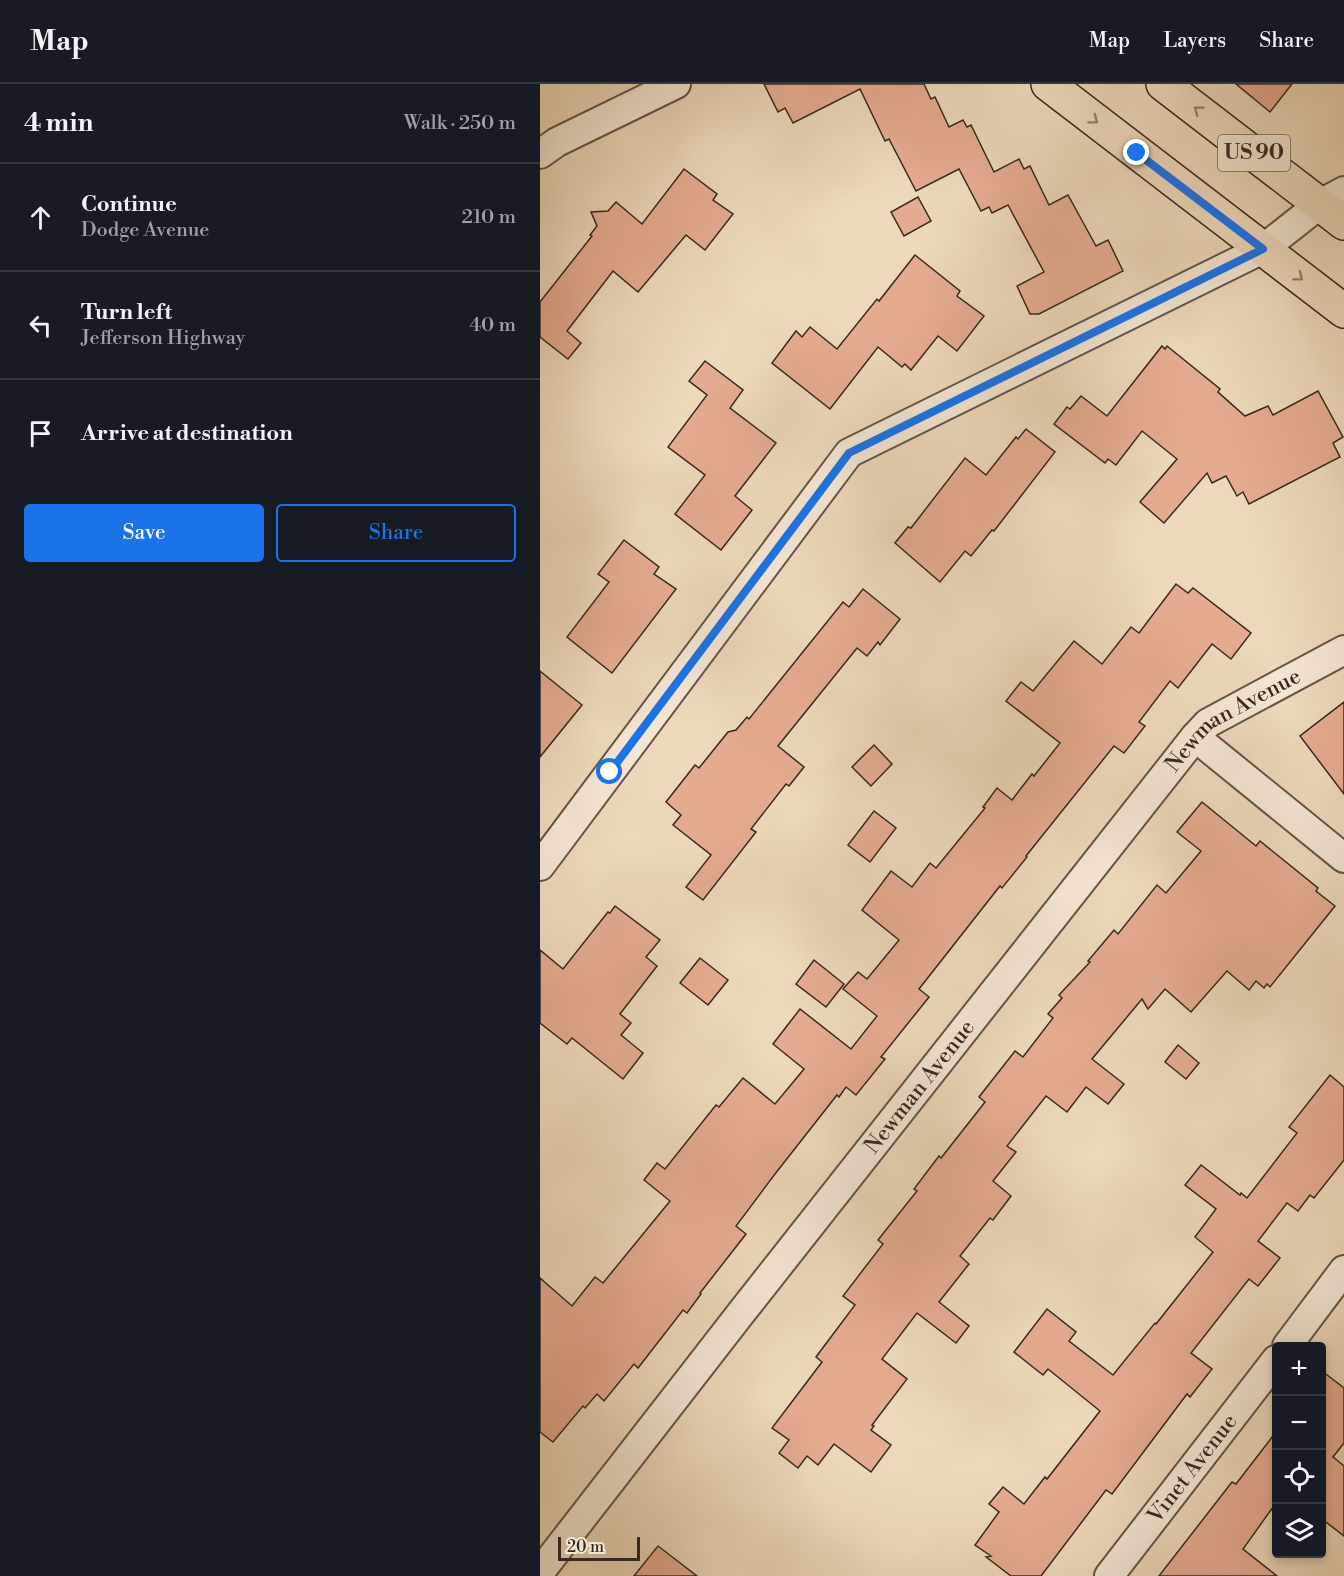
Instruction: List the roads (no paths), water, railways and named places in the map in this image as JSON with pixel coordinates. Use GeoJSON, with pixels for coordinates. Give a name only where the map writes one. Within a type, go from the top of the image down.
{"type":"FeatureCollection","features":[{"type":"Feature","properties":{"kind":"main road"},"geometry":{"type":"LineString","coordinates":[[1048,84],[1344,311]]}},
{"type":"Feature","properties":{"kind":"main road","name":"US 90"},"geometry":{"type":"LineString","coordinates":[[1163,84],[1336,206]]}},
{"type":"Feature","properties":{"kind":"street"},"geometry":{"type":"LineString","coordinates":[[540,154],[557,142],[676,84]]}},
{"type":"Feature","properties":{"kind":"street"},"geometry":{"type":"LineString","coordinates":[[540,866],[849,453],[1263,249],[1336,206]]}},
{"type":"Feature","properties":{"kind":"street","name":"Newman Avenue"},"geometry":{"type":"LineString","coordinates":[[540,1572],[741,1313],[1208,723],[1344,650]]}},
{"type":"Feature","properties":{"kind":"street"},"geometry":{"type":"LineString","coordinates":[[1196,737],[1344,858]]}},
{"type":"Feature","properties":{"kind":"street"},"geometry":{"type":"LineString","coordinates":[[1291,1342],[1344,1270]]}},
{"type":"Feature","properties":{"kind":"street","name":"Vinet Avenue"},"geometry":{"type":"LineString","coordinates":[[1109,1576],[1272,1365]]}}]}
